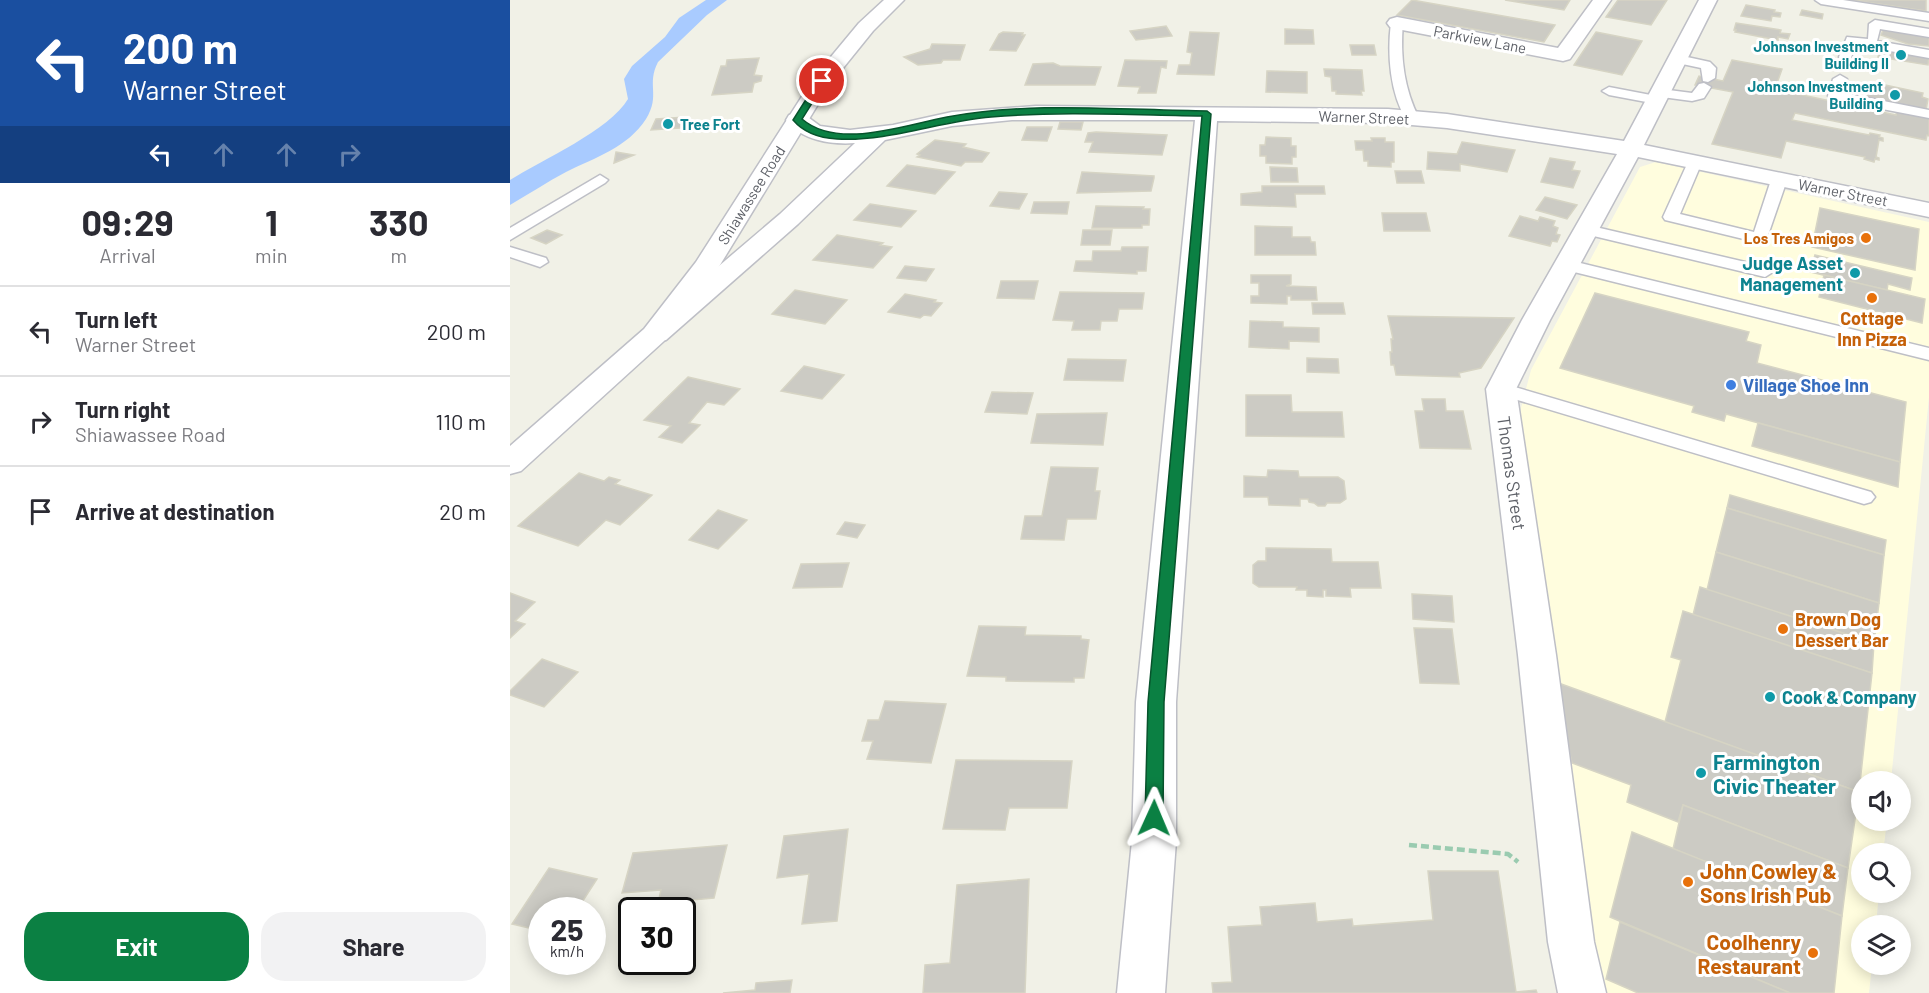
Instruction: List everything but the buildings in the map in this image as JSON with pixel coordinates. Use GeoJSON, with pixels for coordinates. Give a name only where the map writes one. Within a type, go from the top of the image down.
{"type":"FeatureCollection","features":[{"type":"Feature","properties":{"kind":"street","name":"Shiawassee Road"},"geometry":{"type":"LineString","coordinates":[[654,335],[707,265],[829,72],[866,27],[895,0]]}},
{"type":"Feature","properties":{"kind":"street","name":"Parkview Lane"},"geometry":{"type":"LineString","coordinates":[[1397,23],[1563,55],[1602,0]]}},
{"type":"Feature","properties":{"kind":"street"},"geometry":{"type":"LineString","coordinates":[[1501,389],[1631,149],[1708,0]]}},
{"type":"Feature","properties":{"kind":"street","name":"Warner Street"},"geometry":{"type":"LineString","coordinates":[[797,120],[820,135],[878,134],[948,119],[991,114],[1048,112],[1412,118],[1482,125],[1631,149],[1929,210]]}},
{"type":"Feature","properties":{"kind":"street"},"geometry":{"type":"LineString","coordinates":[[1141,993],[1154,841],[1156,702],[1207,114]]}},
{"type":"Feature","properties":{"kind":"street","name":"Shiawassee Road"},"geometry":{"type":"LineString","coordinates":[[510,464],[654,335],[789,219],[878,134]]}},
{"type":"Feature","properties":{"kind":"street","name":"Thomas Street"},"geometry":{"type":"LineString","coordinates":[[1501,389],[1537,655],[1571,942],[1582,993]]}},
{"type":"Feature","properties":{"kind":"lane"},"geometry":{"type":"LineString","coordinates":[[1821,0],[1929,17]]}},
{"type":"Feature","properties":{"kind":"lane"},"geometry":{"type":"LineString","coordinates":[[1397,23],[1395,35],[1402,92],[1412,118]]}},
{"type":"Feature","properties":{"kind":"lane"},"geometry":{"type":"LineString","coordinates":[[1873,38],[1875,24],[1929,33]]}},
{"type":"Feature","properties":{"kind":"lane"},"geometry":{"type":"LineString","coordinates":[[1845,57],[1851,40],[1929,54]]}},
{"type":"Feature","properties":{"kind":"lane"},"geometry":{"type":"LineString","coordinates":[[1609,91],[1659,96],[1692,97],[1699,95],[1706,82],[1709,68],[1678,59]]}},
{"type":"Feature","properties":{"kind":"lane"},"geometry":{"type":"LineString","coordinates":[[1840,79],[1835,96],[1929,114]]}},
{"type":"Feature","properties":{"kind":"lane"},"geometry":{"type":"LineString","coordinates":[[1695,162],[1671,217],[1760,238],[1779,180]]}},
{"type":"Feature","properties":{"kind":"lane"},"geometry":{"type":"LineString","coordinates":[[510,235],[600,180]]}},
{"type":"Feature","properties":{"kind":"lane"},"geometry":{"type":"LineString","coordinates":[[1587,230],[1765,272]]}},
{"type":"Feature","properties":{"kind":"lane"},"geometry":{"type":"LineString","coordinates":[[510,252],[540,262]]}},
{"type":"Feature","properties":{"kind":"lane"},"geometry":{"type":"LineString","coordinates":[[1568,265],[1929,354]]}},
{"type":"Feature","properties":{"kind":"lane"},"geometry":{"type":"LineString","coordinates":[[1501,389],[1864,497]]}},
{"type":"Feature","properties":{"kind":"path"},"geometry":{"type":"LineString","coordinates":[[1409,845],[1508,854],[1566,900]]}},
{"type":"Feature","properties":{"kind":"shaded area"},"geometry":{"type":"Polygon","coordinates":[[[1656,162],[1929,222],[1929,397],[1892,771],[1851,771],[1851,831],[1886,831],[1884,843],[1851,843],[1851,903],[1878,903],[1877,915],[1851,915],[1851,975],[1871,975],[1869,993],[1603,993],[1547,682],[1516,427],[1531,370],[1640,167],[1656,162]]]}},
{"type":"Feature","properties":{"kind":"water"},"geometry":{"type":"Polygon","coordinates":[[[706,0],[727,0],[707,15],[658,62],[653,77],[653,103],[646,119],[638,129],[610,151],[566,172],[510,205],[510,180],[574,144],[619,111],[628,99],[624,79],[632,66],[665,37],[679,18],[706,0]]]}},
{"type":"Feature","properties":{"kind":"place","name":"Johnson Investment Building II"},"geometry":{"type":"Point","coordinates":[1901,55]}},
{"type":"Feature","properties":{"kind":"place","name":"Johnson Investment Building"},"geometry":{"type":"Point","coordinates":[1895,95]}},
{"type":"Feature","properties":{"kind":"place","name":"Tree Fort"},"geometry":{"type":"Point","coordinates":[668,124]}},
{"type":"Feature","properties":{"kind":"place","name":"Los Tres Amigos"},"geometry":{"type":"Point","coordinates":[1866,238]}},
{"type":"Feature","properties":{"kind":"place","name":"Judge Asset Management"},"geometry":{"type":"Point","coordinates":[1855,273]}},
{"type":"Feature","properties":{"kind":"place","name":"Cottage Inn Pizza"},"geometry":{"type":"Point","coordinates":[1872,298]}},
{"type":"Feature","properties":{"kind":"place","name":"Village Shoe Inn"},"geometry":{"type":"Point","coordinates":[1731,385]}},
{"type":"Feature","properties":{"kind":"place","name":"Brown Dog Dessert Bar"},"geometry":{"type":"Point","coordinates":[1783,629]}},
{"type":"Feature","properties":{"kind":"place","name":"Cook & Company"},"geometry":{"type":"Point","coordinates":[1770,697]}},
{"type":"Feature","properties":{"kind":"place","name":"Farmington Civic Theater"},"geometry":{"type":"Point","coordinates":[1701,773]}},
{"type":"Feature","properties":{"kind":"place","name":"John Cowley & Sons Irish Pub"},"geometry":{"type":"Point","coordinates":[1688,882]}},
{"type":"Feature","properties":{"kind":"place","name":"Coolhenry Restaurant"},"geometry":{"type":"Point","coordinates":[1813,953]}},
{"type":"Feature","properties":{"kind":"route"},"geometry":{"type":"LineString","coordinates":[[822,81],[797,120],[820,135],[878,134],[948,119],[991,114],[1048,112],[1207,114],[1156,702],[1154,818]]}}]}
